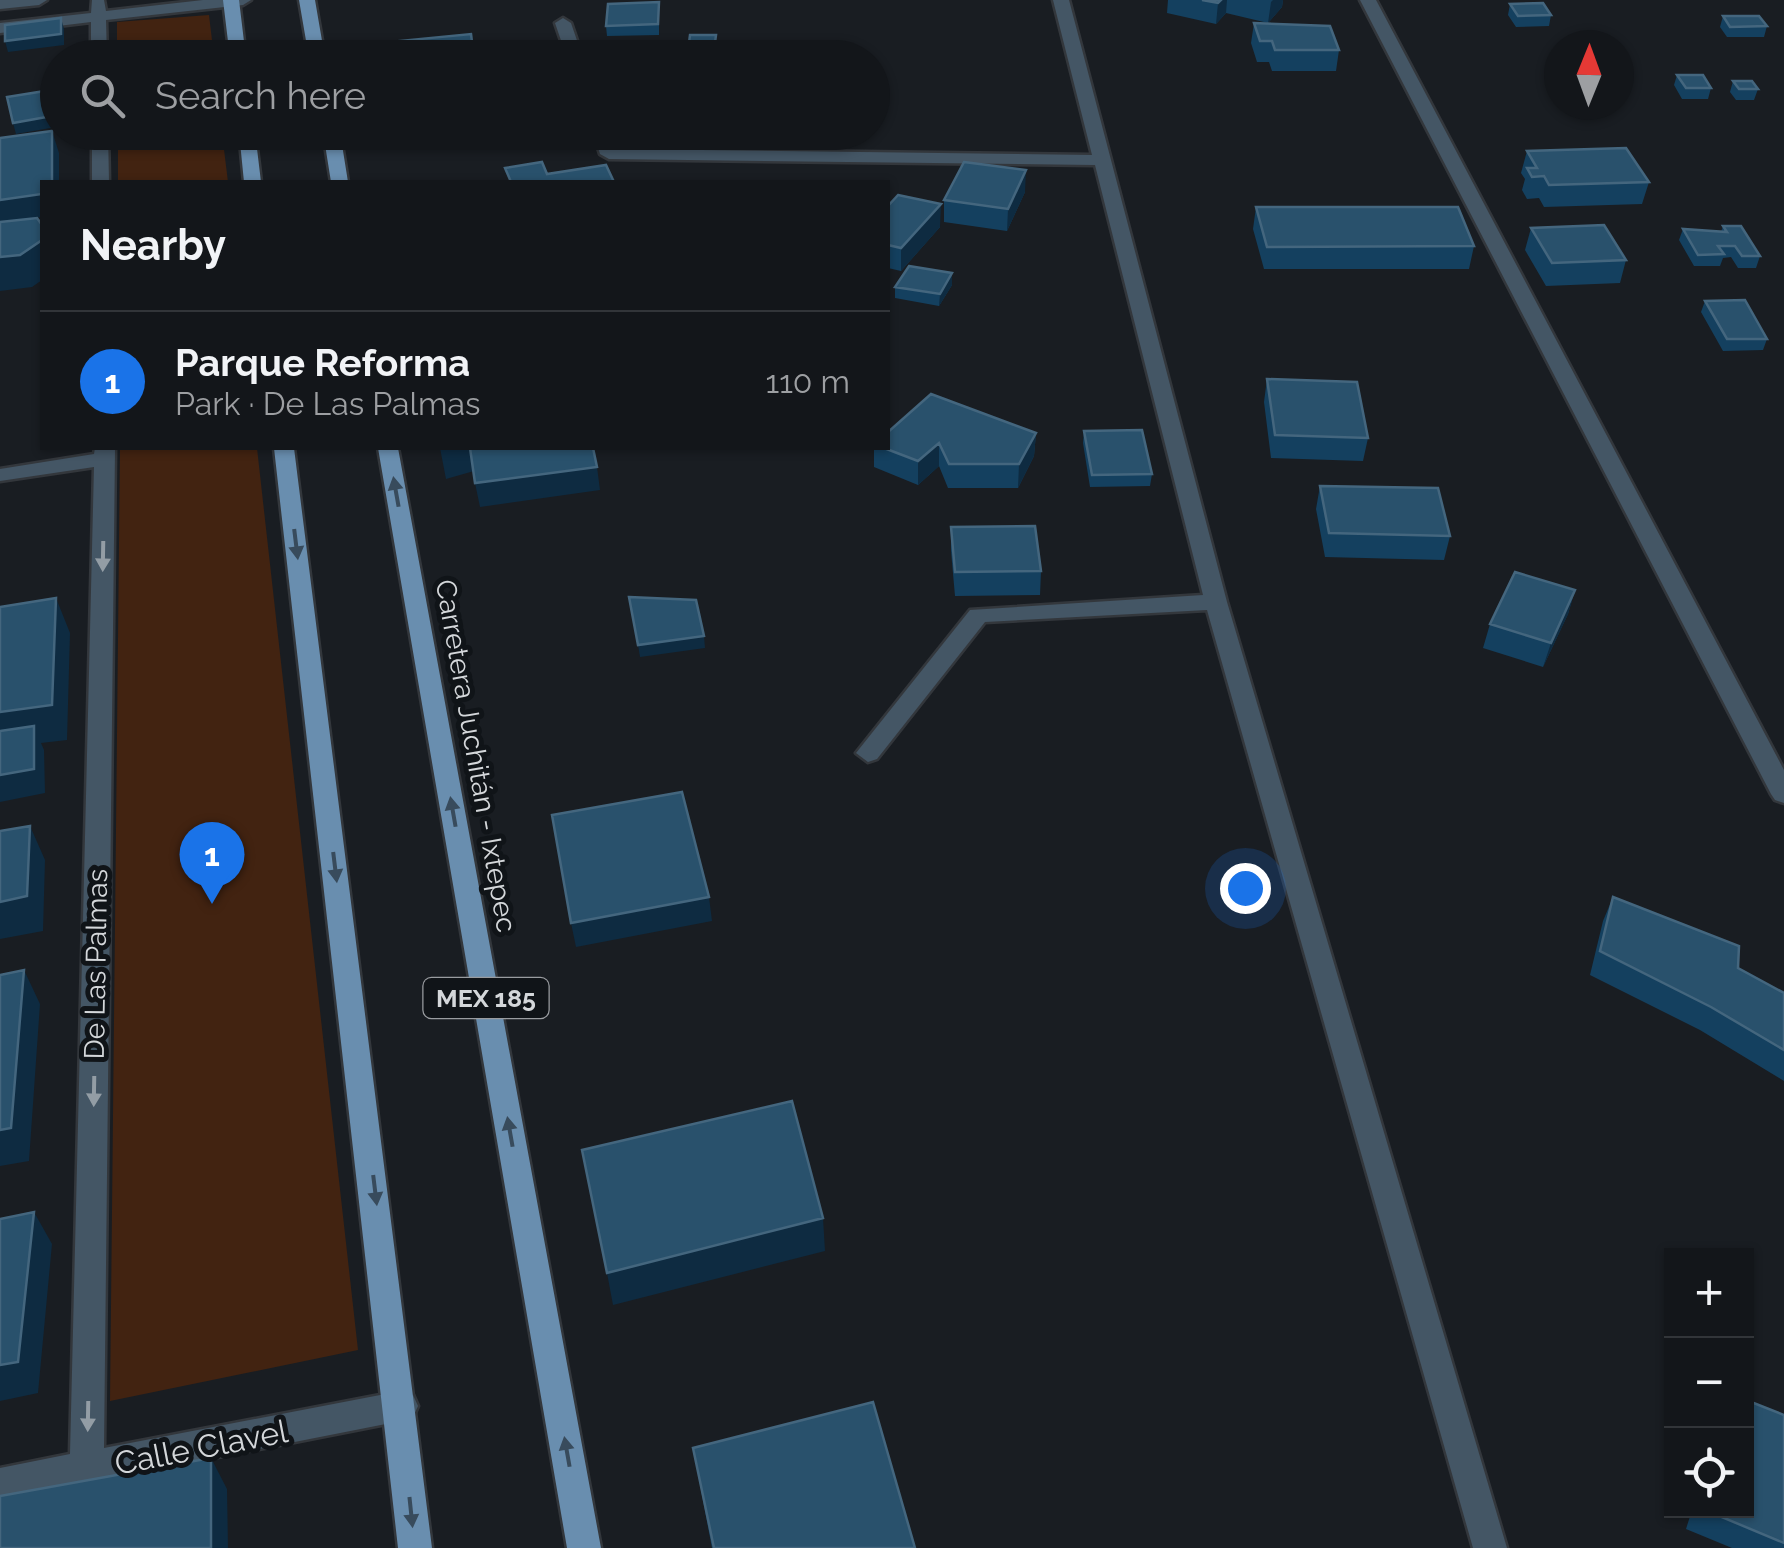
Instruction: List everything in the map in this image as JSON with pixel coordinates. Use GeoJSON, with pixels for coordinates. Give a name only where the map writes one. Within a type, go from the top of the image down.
{"type":"FeatureCollection","features":[{"type":"Feature","properties":{"kind":"main road"},"geometry":{"type":"LineString","coordinates":[[235,0],[237,40]]}},
{"type":"Feature","properties":{"kind":"main road"},"geometry":{"type":"LineString","coordinates":[[307,0],[314,40]]}},
{"type":"Feature","properties":{"kind":"main road"},"geometry":{"type":"LineString","coordinates":[[249,150],[253,180]]}},
{"type":"Feature","properties":{"kind":"main road"},"geometry":{"type":"LineString","coordinates":[[334,150],[340,180]]}},
{"type":"Feature","properties":{"kind":"main road"},"geometry":{"type":"LineString","coordinates":[[284,450],[415,1548]]}},
{"type":"Feature","properties":{"kind":"main road","name":"Carretera Juchitán - Ixtepec"},"geometry":{"type":"LineString","coordinates":[[388,450],[584,1548]]}},
{"type":"Feature","properties":{"kind":"street"},"geometry":{"type":"LineString","coordinates":[[0,4],[39,0]]}},
{"type":"Feature","properties":{"kind":"street"},"geometry":{"type":"LineString","coordinates":[[0,28],[98,8],[235,0]]}},
{"type":"Feature","properties":{"kind":"street"},"geometry":{"type":"LineString","coordinates":[[1060,0],[1216,602],[1490,1548]]}},
{"type":"Feature","properties":{"kind":"street"},"geometry":{"type":"LineString","coordinates":[[1368,0],[1784,794]]}},
{"type":"Feature","properties":{"kind":"street"},"geometry":{"type":"LineString","coordinates":[[98,8],[99,40]]}},
{"type":"Feature","properties":{"kind":"street"},"geometry":{"type":"LineString","coordinates":[[563,23],[569,40]]}},
{"type":"Feature","properties":{"kind":"street"},"geometry":{"type":"LineString","coordinates":[[100,150],[101,180]]}},
{"type":"Feature","properties":{"kind":"street"},"geometry":{"type":"LineString","coordinates":[[607,150],[608,154],[1103,160]]}},
{"type":"Feature","properties":{"kind":"street"},"geometry":{"type":"LineString","coordinates":[[0,474],[105,453]]}},
{"type":"Feature","properties":{"kind":"street","name":"De Las Palmas"},"geometry":{"type":"LineString","coordinates":[[87,1470],[105,453]]}},
{"type":"Feature","properties":{"kind":"street"},"geometry":{"type":"LineString","coordinates":[[868,754],[978,615],[1216,602]]}},
{"type":"Feature","properties":{"kind":"street","name":"Calle Clavel"},"geometry":{"type":"LineString","coordinates":[[0,1484],[401,1406]]}},
{"type":"Feature","properties":{"kind":"shaded area"},"geometry":{"type":"Polygon","coordinates":[[[209,15],[212,40],[117,40],[117,22],[209,15]]]}},
{"type":"Feature","properties":{"kind":"shaded area"},"geometry":{"type":"Polygon","coordinates":[[[118,150],[224,150],[228,180],[118,180],[118,150]]]}},
{"type":"Feature","properties":{"kind":"shaded area"},"geometry":{"type":"Polygon","coordinates":[[[120,450],[257,450],[358,1350],[110,1401],[120,450]]]}},
{"type":"Feature","properties":{"kind":"building"},"geometry":{"type":"Polygon","coordinates":[[[659,2],[658,24],[606,26],[608,4],[659,2]]]}},
{"type":"Feature","properties":{"kind":"building"},"geometry":{"type":"Polygon","coordinates":[[[1543,3],[1551,15],[1518,16],[1510,4],[1543,3]]]}},
{"type":"Feature","properties":{"kind":"building"},"geometry":{"type":"Polygon","coordinates":[[[1723,16],[1759,16],[1767,26],[1730,27],[1723,16]]]}},
{"type":"Feature","properties":{"kind":"building"},"geometry":{"type":"Polygon","coordinates":[[[61,18],[61,34],[5,41],[5,25],[61,18]]]}},
{"type":"Feature","properties":{"kind":"building"},"geometry":{"type":"Polygon","coordinates":[[[1254,23],[1330,26],[1339,50],[1275,50],[1272,41],[1260,41],[1254,23]]]}},
{"type":"Feature","properties":{"kind":"building"},"geometry":{"type":"Polygon","coordinates":[[[471,34],[472,40],[409,40],[471,34]]]}},
{"type":"Feature","properties":{"kind":"building"},"geometry":{"type":"Polygon","coordinates":[[[690,35],[716,35],[715,40],[689,40],[690,35]]]}},
{"type":"Feature","properties":{"kind":"building"},"geometry":{"type":"Polygon","coordinates":[[[1677,75],[1703,75],[1711,88],[1686,88],[1677,75]]]}},
{"type":"Feature","properties":{"kind":"building"},"geometry":{"type":"Polygon","coordinates":[[[1733,81],[1752,81],[1758,89],[1739,89],[1733,81]]]}},
{"type":"Feature","properties":{"kind":"building"},"geometry":{"type":"Polygon","coordinates":[[[40,92],[40,118],[13,123],[7,97],[40,92]]]}},
{"type":"Feature","properties":{"kind":"building"},"geometry":{"type":"Polygon","coordinates":[[[40,133],[40,150],[52,150],[52,180],[40,180],[40,194],[0,200],[0,138],[40,133]]]}},
{"type":"Feature","properties":{"kind":"building"},"geometry":{"type":"Polygon","coordinates":[[[1626,148],[1649,182],[1549,185],[1544,176],[1532,177],[1527,168],[1537,168],[1527,151],[1626,148]]]}},
{"type":"Feature","properties":{"kind":"building"},"geometry":{"type":"Polygon","coordinates":[[[542,162],[547,174],[606,165],[613,180],[510,180],[505,168],[542,162]]]}},
{"type":"Feature","properties":{"kind":"building"},"geometry":{"type":"Polygon","coordinates":[[[964,162],[1026,170],[1008,209],[944,200],[964,162]]]}},
{"type":"Feature","properties":{"kind":"building"},"geometry":{"type":"Polygon","coordinates":[[[898,195],[941,204],[901,248],[890,245],[890,204],[898,195]]]}},
{"type":"Feature","properties":{"kind":"building"},"geometry":{"type":"Polygon","coordinates":[[[1256,207],[1458,207],[1474,246],[1267,247],[1256,207]]]}},
{"type":"Feature","properties":{"kind":"building"},"geometry":{"type":"Polygon","coordinates":[[[37,218],[40,241],[20,255],[0,257],[0,222],[37,218]]]}},
{"type":"Feature","properties":{"kind":"building"},"geometry":{"type":"Polygon","coordinates":[[[1604,225],[1626,260],[1552,263],[1531,228],[1604,225]]]}},
{"type":"Feature","properties":{"kind":"building"},"geometry":{"type":"Polygon","coordinates":[[[1723,226],[1741,226],[1760,256],[1742,256],[1735,246],[1718,246],[1724,254],[1698,255],[1683,229],[1727,232],[1723,226]]]}},
{"type":"Feature","properties":{"kind":"building"},"geometry":{"type":"Polygon","coordinates":[[[909,266],[952,273],[940,294],[895,287],[909,266]]]}},
{"type":"Feature","properties":{"kind":"building"},"geometry":{"type":"Polygon","coordinates":[[[1745,300],[1767,339],[1727,339],[1705,301],[1745,300]]]}},
{"type":"Feature","properties":{"kind":"building"},"geometry":{"type":"Polygon","coordinates":[[[1267,379],[1357,382],[1368,438],[1275,435],[1267,379]]]}},
{"type":"Feature","properties":{"kind":"building"},"geometry":{"type":"Polygon","coordinates":[[[931,394],[1036,433],[1019,464],[949,464],[939,443],[918,461],[889,450],[890,430],[931,394]]]}},
{"type":"Feature","properties":{"kind":"building"},"geometry":{"type":"Polygon","coordinates":[[[1142,430],[1152,474],[1092,475],[1084,431],[1142,430]]]}},
{"type":"Feature","properties":{"kind":"building"},"geometry":{"type":"Polygon","coordinates":[[[470,450],[593,450],[597,467],[475,483],[470,450]]]}},
{"type":"Feature","properties":{"kind":"building"},"geometry":{"type":"Polygon","coordinates":[[[1320,486],[1438,488],[1450,536],[1329,533],[1320,486]]]}},
{"type":"Feature","properties":{"kind":"building"},"geometry":{"type":"Polygon","coordinates":[[[1035,526],[1041,571],[955,572],[951,527],[1035,526]]]}},
{"type":"Feature","properties":{"kind":"building"},"geometry":{"type":"Polygon","coordinates":[[[1515,572],[1575,590],[1551,643],[1490,624],[1515,572]]]}},
{"type":"Feature","properties":{"kind":"building"},"geometry":{"type":"Polygon","coordinates":[[[629,597],[696,600],[704,636],[638,645],[629,597]]]}},
{"type":"Feature","properties":{"kind":"building"},"geometry":{"type":"Polygon","coordinates":[[[56,598],[52,705],[0,712],[0,607],[56,598]]]}},
{"type":"Feature","properties":{"kind":"building"},"geometry":{"type":"Polygon","coordinates":[[[34,726],[34,769],[0,775],[0,731],[34,726]]]}},
{"type":"Feature","properties":{"kind":"building"},"geometry":{"type":"Polygon","coordinates":[[[682,792],[709,897],[571,923],[552,815],[682,792]]]}},
{"type":"Feature","properties":{"kind":"building"},"geometry":{"type":"Polygon","coordinates":[[[30,826],[27,896],[0,902],[0,831],[30,826]]]}},
{"type":"Feature","properties":{"kind":"building"},"geometry":{"type":"Polygon","coordinates":[[[1613,897],[1739,946],[1738,968],[1784,993],[1784,1050],[1711,1007],[1600,951],[1613,897]]]}},
{"type":"Feature","properties":{"kind":"building"},"geometry":{"type":"Polygon","coordinates":[[[24,970],[11,1128],[0,1130],[0,975],[24,970]]]}},
{"type":"Feature","properties":{"kind":"building"},"geometry":{"type":"Polygon","coordinates":[[[792,1101],[823,1218],[607,1273],[582,1150],[792,1101]]]}},
{"type":"Feature","properties":{"kind":"building"},"geometry":{"type":"Polygon","coordinates":[[[34,1212],[18,1362],[0,1365],[0,1219],[34,1212]]]}},
{"type":"Feature","properties":{"kind":"building"},"geometry":{"type":"Polygon","coordinates":[[[873,1402],[915,1548],[714,1548],[693,1448],[873,1402]]]}},
{"type":"Feature","properties":{"kind":"building"},"geometry":{"type":"Polygon","coordinates":[[[1754,1403],[1784,1415],[1784,1543],[1724,1518],[1754,1518],[1754,1403]]]}},
{"type":"Feature","properties":{"kind":"building"},"geometry":{"type":"Polygon","coordinates":[[[211,1458],[211,1548],[0,1548],[0,1496],[211,1458]]]}},
{"type":"Feature","properties":{"kind":"place","name":"Parque Reforma"},"geometry":{"type":"Point","coordinates":[212,904]}}]}
